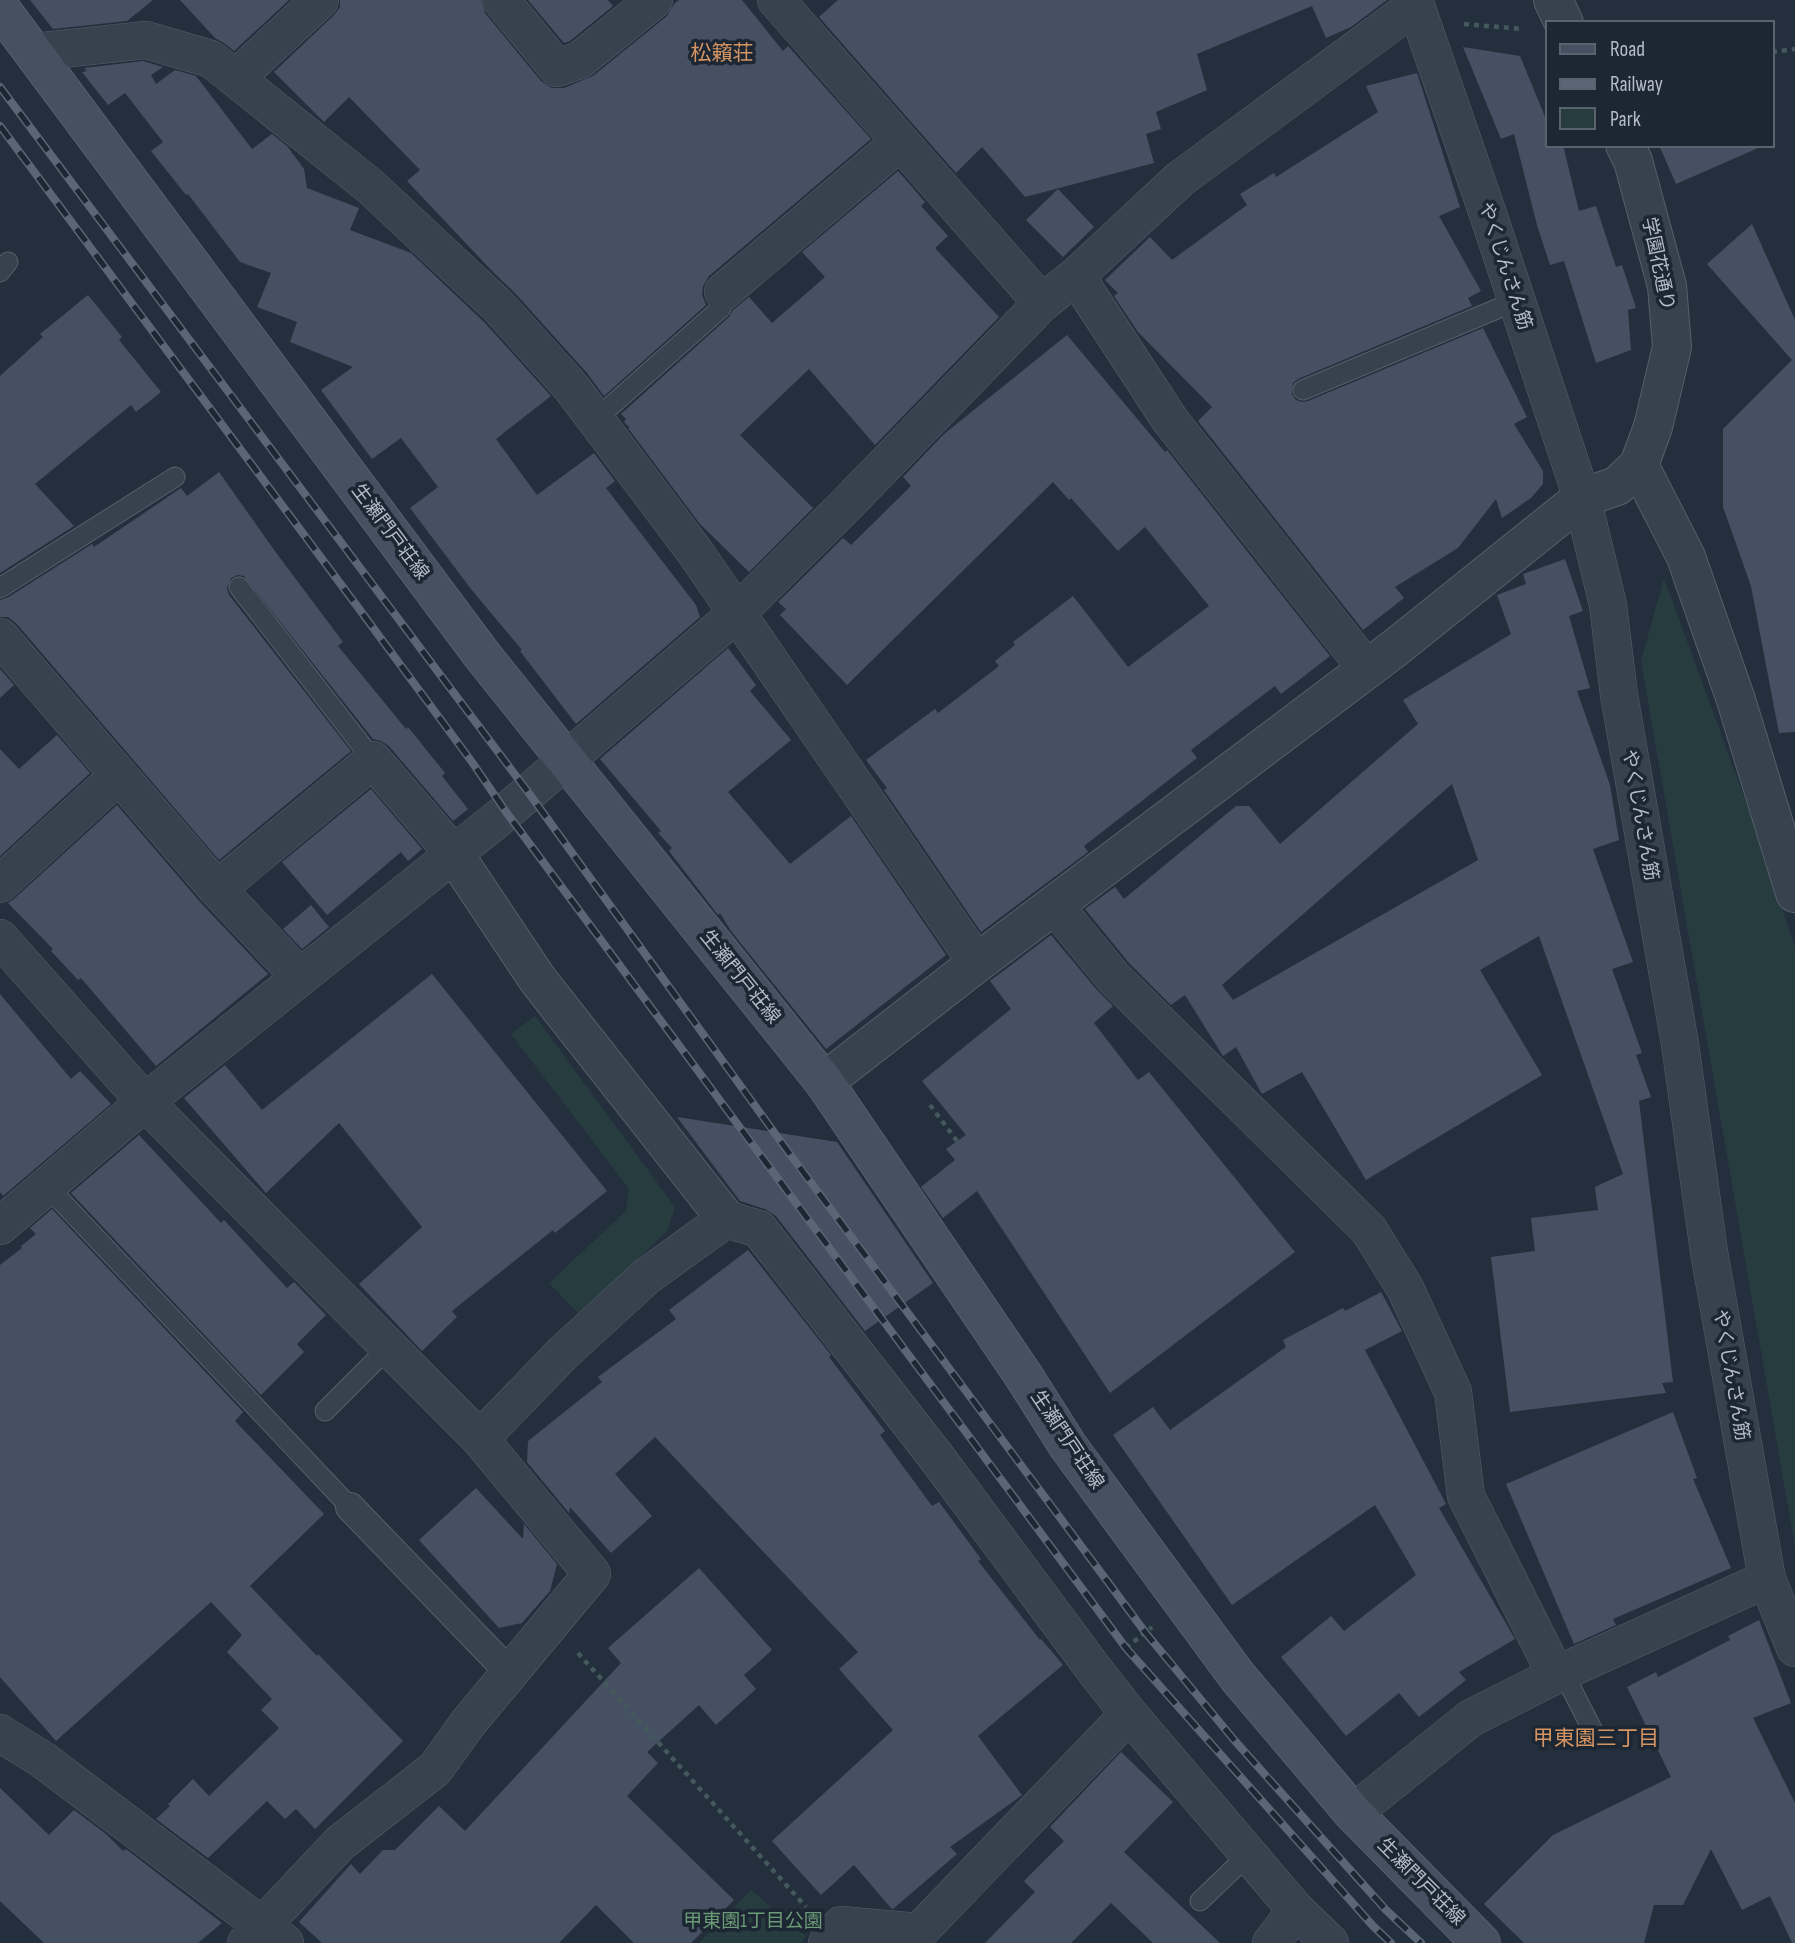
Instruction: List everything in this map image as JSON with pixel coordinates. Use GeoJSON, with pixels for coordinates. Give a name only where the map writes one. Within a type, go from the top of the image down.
{"type":"FeatureCollection","features":[{"type":"Feature","properties":{"kind":"main road","name":"生瀬門戸荘線"},"geometry":{"type":"LineString","coordinates":[[0,8],[482,655],[824,1082],[1023,1375],[1068,1446],[1237,1676],[1353,1813],[1481,1943]]}},
{"type":"Feature","properties":{"kind":"street"},"geometry":{"type":"LineString","coordinates":[[236,78],[320,0]]}},
{"type":"Feature","properties":{"kind":"street"},"geometry":{"type":"LineString","coordinates":[[501,0],[557,68],[580,60],[654,0]]}},
{"type":"Feature","properties":{"kind":"street"},"geometry":{"type":"LineString","coordinates":[[776,0],[1042,303]]}},
{"type":"Feature","properties":{"kind":"street"},"geometry":{"type":"LineString","coordinates":[[1553,0],[1563,21]]}},
{"type":"Feature","properties":{"kind":"street"},"geometry":{"type":"LineString","coordinates":[[0,1226],[145,1102],[454,854],[737,613],[1042,303],[1076,276],[1180,180],[1417,8]]}},
{"type":"Feature","properties":{"kind":"street","name":"やくじんさん筋"},"geometry":{"type":"LineString","coordinates":[[1417,8],[1581,498],[1608,605],[1619,695],[1680,1044],[1709,1252],[1768,1578],[1795,1648]]}},
{"type":"Feature","properties":{"kind":"street"},"geometry":{"type":"LineString","coordinates":[[34,52],[146,40],[211,59],[371,187],[499,307],[571,387],[695,552],[977,963]]}},
{"type":"Feature","properties":{"kind":"street"},"geometry":{"type":"LineString","coordinates":[[723,292],[900,142]]}},
{"type":"Feature","properties":{"kind":"street","name":"学園花通り"},"geometry":{"type":"LineString","coordinates":[[1626,147],[1633,161],[1667,286],[1672,347],[1653,427],[1639,466]]}},
{"type":"Feature","properties":{"kind":"street"},"geometry":{"type":"LineString","coordinates":[[1076,276],[1170,421],[1367,669]]}},
{"type":"Feature","properties":{"kind":"street"},"geometry":{"type":"LineString","coordinates":[[824,1082],[977,963],[1395,648],[1581,498],[1617,486],[1639,466],[1686,557],[1735,700],[1795,893]]}},
{"type":"Feature","properties":{"kind":"street"},"geometry":{"type":"LineString","coordinates":[[0,637],[217,889],[300,977]]}},
{"type":"Feature","properties":{"kind":"street"},"geometry":{"type":"LineString","coordinates":[[217,889],[373,760],[454,854],[538,980],[726,1219],[759,1229],[937,1458],[1129,1714],[1296,1910],[1330,1943]]}},
{"type":"Feature","properties":{"kind":"street"},"geometry":{"type":"LineString","coordinates":[[0,884],[119,775]]}},
{"type":"Feature","properties":{"kind":"street"},"geometry":{"type":"LineString","coordinates":[[1054,905],[1113,976],[1369,1230],[1405,1287],[1453,1392],[1466,1496],[1560,1674]]}},
{"type":"Feature","properties":{"kind":"street"},"geometry":{"type":"LineString","coordinates":[[0,938],[145,1102],[480,1439],[592,1574],[468,1723],[435,1769],[341,1843],[265,1937],[43,1760],[0,1734]]}},
{"type":"Feature","properties":{"kind":"street"},"geometry":{"type":"LineString","coordinates":[[480,1439],[564,1353],[647,1276],[726,1219]]}},
{"type":"Feature","properties":{"kind":"street"},"geometry":{"type":"LineString","coordinates":[[350,1507],[511,1674]]}},
{"type":"Feature","properties":{"kind":"street"},"geometry":{"type":"LineString","coordinates":[[1353,1813],[1471,1718],[1768,1578]]}},
{"type":"Feature","properties":{"kind":"street"},"geometry":{"type":"LineString","coordinates":[[829,1940],[841,1925],[919,1932],[1129,1714]]}},
{"type":"Feature","properties":{"kind":"street"},"geometry":{"type":"LineString","coordinates":[[1271,1943],[1296,1910]]}},
{"type":"Feature","properties":{"kind":"lane"},"geometry":{"type":"LineString","coordinates":[[595,420],[721,308],[723,292]]}},
{"type":"Feature","properties":{"kind":"lane"},"geometry":{"type":"LineString","coordinates":[[1303,390],[1516,302]]}},
{"type":"Feature","properties":{"kind":"lane"},"geometry":{"type":"LineString","coordinates":[[0,588],[175,477]]}},
{"type":"Feature","properties":{"kind":"lane"},"geometry":{"type":"LineString","coordinates":[[239,587],[373,760]]}},
{"type":"Feature","properties":{"kind":"lane"},"geometry":{"type":"LineString","coordinates":[[47,1186],[350,1507]]}},
{"type":"Feature","properties":{"kind":"lane"},"geometry":{"type":"LineString","coordinates":[[325,1411],[389,1348]]}},
{"type":"Feature","properties":{"kind":"lane"},"geometry":{"type":"LineString","coordinates":[[1560,1674],[1594,1733]]}},
{"type":"Feature","properties":{"kind":"lane"},"geometry":{"type":"LineString","coordinates":[[1200,1901],[1249,1854]]}},
{"type":"Feature","properties":{"kind":"path"},"geometry":{"type":"LineString","coordinates":[[1417,8],[1523,29]]}},
{"type":"Feature","properties":{"kind":"path"},"geometry":{"type":"LineString","coordinates":[[1774,52],[1795,49]]}},
{"type":"Feature","properties":{"kind":"path"},"geometry":{"type":"LineString","coordinates":[[930,1105],[957,1142]]}},
{"type":"Feature","properties":{"kind":"path"},"geometry":{"type":"LineString","coordinates":[[1096,1672],[1182,1602]]}},
{"type":"Feature","properties":{"kind":"path"},"geometry":{"type":"LineString","coordinates":[[552,1624],[829,1940]]}},
{"type":"Feature","properties":{"kind":"green space"},"geometry":{"type":"Polygon","coordinates":[[[1664,578],[1765,854],[1795,948],[1795,1547],[1641,661],[1664,578]]]}},
{"type":"Feature","properties":{"kind":"green space"},"geometry":{"type":"Polygon","coordinates":[[[535,1016],[675,1207],[667,1231],[580,1315],[549,1283],[626,1211],[629,1189],[511,1034],[535,1016]]]}},
{"type":"Feature","properties":{"kind":"green space","name":"甲東園1丁目公園"},"geometry":{"type":"Polygon","coordinates":[[[751,1890],[806,1936],[801,1943],[699,1943],[751,1890]]]}},
{"type":"Feature","properties":{"kind":"building"},"geometry":{"type":"Polygon","coordinates":[[[30,0],[153,0],[127,21],[53,29],[30,0]]]}},
{"type":"Feature","properties":{"kind":"building"},"geometry":{"type":"Polygon","coordinates":[[[180,0],[289,0],[234,51],[215,38],[180,0]]]}},
{"type":"Feature","properties":{"kind":"building"},"geometry":{"type":"Polygon","coordinates":[[[340,0],[481,0],[485,13],[541,81],[552,88],[564,88],[593,76],[667,16],[679,0],[742,0],[783,51],[788,46],[871,139],[709,276],[703,286],[702,295],[706,305],[604,396],[587,373],[515,293],[407,181],[420,170],[349,97],[324,122],[274,72],[334,15],[340,7],[340,0]]]}},
{"type":"Feature","properties":{"kind":"building"},"geometry":{"type":"Polygon","coordinates":[[[528,0],[608,0],[613,6],[564,43],[528,0]]]}},
{"type":"Feature","properties":{"kind":"building"},"geometry":{"type":"Polygon","coordinates":[[[838,0],[1387,0],[1351,27],[1326,38],[1312,6],[1197,54],[1207,90],[1156,112],[1161,129],[1146,134],[1154,163],[1025,197],[982,147],[956,173],[819,17],[838,0]]]}},
{"type":"Feature","properties":{"kind":"building"},"geometry":{"type":"Polygon","coordinates":[[[1463,47],[1520,56],[1546,119],[1546,147],[1563,147],[1579,211],[1596,206],[1616,267],[1622,265],[1636,308],[1628,310],[1631,350],[1596,363],[1564,261],[1550,265],[1514,134],[1501,139],[1463,47]]]}},
{"type":"Feature","properties":{"kind":"building"},"geometry":{"type":"Polygon","coordinates":[[[143,61],[163,67],[151,75],[156,84],[175,70],[196,76],[252,149],[272,134],[287,146],[304,169],[307,188],[359,208],[350,230],[411,253],[484,322],[551,396],[496,439],[537,495],[594,453],[615,481],[606,488],[696,605],[700,617],[576,724],[520,651],[522,650],[471,589],[410,508],[438,487],[401,438],[372,459],[321,390],[353,367],[290,342],[297,322],[257,307],[271,273],[240,262],[151,151],[163,142],[125,93],[108,105],[82,72],[87,71],[84,68],[143,61]]]}},
{"type":"Feature","properties":{"kind":"building"},"geometry":{"type":"Polygon","coordinates":[[[1417,73],[1460,207],[1439,216],[1481,291],[1468,298],[1472,306],[1298,379],[1293,383],[1292,394],[1296,400],[1308,401],[1483,328],[1527,417],[1514,424],[1543,471],[1543,484],[1531,498],[1502,518],[1496,499],[1458,548],[1395,587],[1404,598],[1363,630],[1198,421],[1212,407],[1138,332],[1114,296],[1118,293],[1105,280],[1150,237],[1172,260],[1247,205],[1240,194],[1274,173],[1276,177],[1378,112],[1366,86],[1417,73]]]}},
{"type":"Feature","properties":{"kind":"building"},"geometry":{"type":"Polygon","coordinates":[[[1660,147],[1760,147],[1676,184],[1660,147]]]}},
{"type":"Feature","properties":{"kind":"building"},"geometry":{"type":"Polygon","coordinates":[[[898,171],[925,202],[921,206],[948,236],[935,248],[999,317],[875,445],[809,369],[740,435],[813,508],[749,572],[700,524],[628,428],[624,422],[626,419],[621,414],[749,297],[772,323],[825,277],[802,252],[898,171]]]}},
{"type":"Feature","properties":{"kind":"building"},"geometry":{"type":"Polygon","coordinates":[[[1058,189],[1094,227],[1063,257],[1026,220],[1058,189]]]}},
{"type":"Feature","properties":{"kind":"building"},"geometry":{"type":"Polygon","coordinates":[[[1752,224],[1795,320],[1795,732],[1779,733],[1751,586],[1723,507],[1723,429],[1792,360],[1707,264],[1752,224]]]}},
{"type":"Feature","properties":{"kind":"building"},"geometry":{"type":"Polygon","coordinates":[[[88,295],[122,337],[119,340],[161,392],[136,412],[131,405],[35,484],[74,526],[0,573],[0,376],[43,337],[40,334],[88,295]]]}},
{"type":"Feature","properties":{"kind":"building"},"geometry":{"type":"Polygon","coordinates":[[[1067,335],[1165,452],[1167,450],[1330,656],[1281,694],[1275,686],[1191,750],[1197,758],[1084,846],[1088,852],[981,932],[866,760],[935,709],[938,713],[999,666],[995,661],[1015,645],[1013,642],[1073,596],[1128,667],[1209,606],[1145,527],[1118,551],[1071,498],[1069,500],[1053,482],[847,685],[780,615],[786,609],[778,602],[843,538],[851,545],[911,486],[903,477],[944,434],[1067,335]]]}},
{"type":"Feature","properties":{"kind":"building"},"geometry":{"type":"Polygon","coordinates":[[[219,472],[343,642],[338,646],[445,773],[442,776],[468,809],[453,821],[389,746],[373,739],[244,576],[231,578],[227,588],[229,595],[351,751],[219,860],[16,623],[8,617],[0,617],[0,600],[92,544],[94,547],[181,488],[187,496],[219,472]]]}},
{"type":"Feature","properties":{"kind":"building"},"geometry":{"type":"Polygon","coordinates":[[[1565,559],[1583,611],[1569,616],[1590,688],[1577,691],[1610,785],[1619,840],[1593,849],[1633,962],[1612,969],[1642,1053],[1636,1055],[1651,1097],[1639,1101],[1673,1382],[1662,1383],[1666,1393],[1510,1412],[1491,1257],[1535,1251],[1531,1218],[1598,1210],[1595,1187],[1623,1174],[1539,936],[1480,970],[1542,1075],[1366,1180],[1302,1072],[1262,1094],[1236,1047],[1223,1056],[1185,995],[1171,1005],[1129,963],[1085,909],[1115,887],[1124,899],[1236,806],[1249,806],[1280,844],[1418,724],[1403,700],[1511,634],[1497,595],[1526,584],[1523,574],[1565,559]],[[1452,784],[1222,985],[1233,1000],[1478,860],[1452,784]]]}},
{"type":"Feature","properties":{"kind":"building"},"geometry":{"type":"Polygon","coordinates":[[[728,648],[756,685],[750,691],[791,740],[728,792],[790,864],[851,816],[946,955],[826,1049],[669,851],[672,848],[658,833],[661,831],[600,759],[728,648]]]}},
{"type":"Feature","properties":{"kind":"building"},"geometry":{"type":"Polygon","coordinates":[[[0,669],[14,685],[0,698],[0,669]]]}},
{"type":"Feature","properties":{"kind":"building"},"geometry":{"type":"Polygon","coordinates":[[[57,735],[90,773],[0,856],[0,749],[19,769],[57,735]]]}},
{"type":"Feature","properties":{"kind":"building"},"geometry":{"type":"Polygon","coordinates":[[[371,789],[422,849],[408,861],[401,852],[327,915],[282,862],[371,789]]]}},
{"type":"Feature","properties":{"kind":"building"},"geometry":{"type":"Polygon","coordinates":[[[117,805],[201,903],[268,974],[156,1066],[81,978],[78,980],[51,951],[53,949],[8,903],[117,805]]]}},
{"type":"Feature","properties":{"kind":"building"},"geometry":{"type":"Polygon","coordinates":[[[311,905],[329,927],[302,949],[283,929],[311,905]]]}},
{"type":"Feature","properties":{"kind":"building"},"geometry":{"type":"Polygon","coordinates":[[[1051,935],[1113,1006],[1094,1023],[1138,1080],[1149,1072],[1295,1252],[1110,1393],[977,1191],[943,1218],[921,1187],[955,1160],[946,1149],[966,1135],[922,1081],[1011,1009],[990,981],[1051,935]]]}},
{"type":"Feature","properties":{"kind":"building"},"geometry":{"type":"Polygon","coordinates":[[[432,974],[607,1191],[555,1233],[553,1230],[452,1311],[457,1317],[422,1351],[359,1284],[422,1227],[339,1123],[266,1193],[184,1098],[225,1065],[262,1110],[432,974]]]}},
{"type":"Feature","properties":{"kind":"building"},"geometry":{"type":"Polygon","coordinates":[[[0,994],[71,1079],[80,1071],[111,1104],[3,1196],[0,1192],[0,994]]]}},
{"type":"Feature","properties":{"kind":"building"},"geometry":{"type":"Polygon","coordinates":[[[677,1117],[837,1142],[933,1283],[865,1331],[776,1216],[765,1209],[740,1201],[677,1117]]]}},
{"type":"Feature","properties":{"kind":"building"},"geometry":{"type":"Polygon","coordinates":[[[139,1135],[221,1223],[224,1220],[287,1288],[294,1282],[326,1315],[297,1344],[304,1352],[261,1395],[71,1193],[139,1135]]]}},
{"type":"Feature","properties":{"kind":"building"},"geometry":{"type":"Polygon","coordinates":[[[52,1209],[243,1412],[235,1421],[324,1514],[250,1586],[403,1741],[315,1829],[296,1809],[285,1819],[267,1801],[208,1858],[156,1819],[193,1779],[209,1796],[279,1728],[261,1710],[272,1699],[227,1652],[242,1635],[211,1602],[56,1741],[0,1677],[0,1265],[36,1234],[30,1228],[52,1209]]]}},
{"type":"Feature","properties":{"kind":"building"},"geometry":{"type":"Polygon","coordinates":[[[748,1250],[831,1355],[829,1357],[885,1431],[880,1435],[932,1506],[939,1502],[981,1559],[978,1561],[1063,1665],[978,1736],[1022,1795],[950,1847],[957,1854],[893,1909],[854,1865],[821,1895],[772,1841],[893,1730],[839,1669],[858,1652],[655,1437],[615,1474],[652,1516],[611,1553],[570,1507],[569,1513],[527,1462],[528,1441],[602,1382],[598,1377],[676,1319],[669,1310],[748,1250]]]}},
{"type":"Feature","properties":{"kind":"building"},"geometry":{"type":"Polygon","coordinates":[[[1381,1292],[1402,1331],[1365,1350],[1446,1504],[1439,1508],[1515,1639],[1459,1672],[1466,1680],[1419,1717],[1399,1693],[1346,1736],[1281,1657],[1331,1616],[1344,1631],[1416,1575],[1375,1505],[1232,1605],[1113,1435],[1153,1407],[1170,1430],[1286,1347],[1283,1340],[1343,1308],[1345,1311],[1381,1292]]]}},
{"type":"Feature","properties":{"kind":"building"},"geometry":{"type":"Polygon","coordinates":[[[1673,1412],[1697,1478],[1693,1479],[1731,1568],[1613,1619],[1616,1625],[1574,1644],[1506,1484],[1673,1412]]]}},
{"type":"Feature","properties":{"kind":"building"},"geometry":{"type":"Polygon","coordinates":[[[476,1488],[523,1539],[524,1524],[557,1564],[550,1591],[522,1623],[499,1628],[419,1540],[476,1488]]]}},
{"type":"Feature","properties":{"kind":"building"},"geometry":{"type":"Polygon","coordinates":[[[699,1568],[772,1650],[744,1675],[756,1689],[716,1725],[699,1705],[647,1752],[658,1763],[627,1796],[734,1900],[691,1943],[634,1943],[596,1905],[559,1943],[322,1943],[299,1922],[351,1864],[360,1874],[383,1850],[395,1850],[439,1806],[465,1831],[621,1663],[608,1648],[699,1568]]]}},
{"type":"Feature","properties":{"kind":"building"},"geometry":{"type":"Polygon","coordinates":[[[1759,1620],[1791,1703],[1753,1718],[1795,1803],[1795,1943],[1792,1943],[1770,1896],[1742,1910],[1711,1849],[1683,1905],[1654,1905],[1644,1943],[1524,1943],[1484,1904],[1553,1835],[1671,1777],[1627,1687],[1656,1672],[1658,1677],[1730,1640],[1728,1636],[1759,1620]]]}},
{"type":"Feature","properties":{"kind":"building"},"geometry":{"type":"Polygon","coordinates":[[[1121,1752],[1173,1802],[1124,1852],[1220,1943],[1153,1943],[1111,1903],[1071,1943],[985,1943],[1035,1892],[1024,1881],[1064,1841],[1050,1827],[1121,1752]]]}},
{"type":"Feature","properties":{"kind":"building"},"geometry":{"type":"Polygon","coordinates":[[[0,1788],[49,1835],[74,1810],[106,1834],[123,1851],[126,1849],[222,1923],[198,1943],[44,1943],[0,1901],[0,1788]]]}},
{"type":"Feature","properties":{"kind":"railway"},"geometry":{"type":"LineString","coordinates":[[0,87],[528,792],[792,1157],[1145,1632],[1235,1741],[1386,1910],[1421,1943]]}},
{"type":"Feature","properties":{"kind":"railway"},"geometry":{"type":"LineString","coordinates":[[0,126],[1126,1648],[1391,1943]]}},
{"type":"Feature","properties":{"kind":"district","name":"松籟荘"},"geometry":{"type":"Point","coordinates":[722,53]}},
{"type":"Feature","properties":{"kind":"district","name":"甲東園三丁目"},"geometry":{"type":"Point","coordinates":[1596,1738]}}]}
